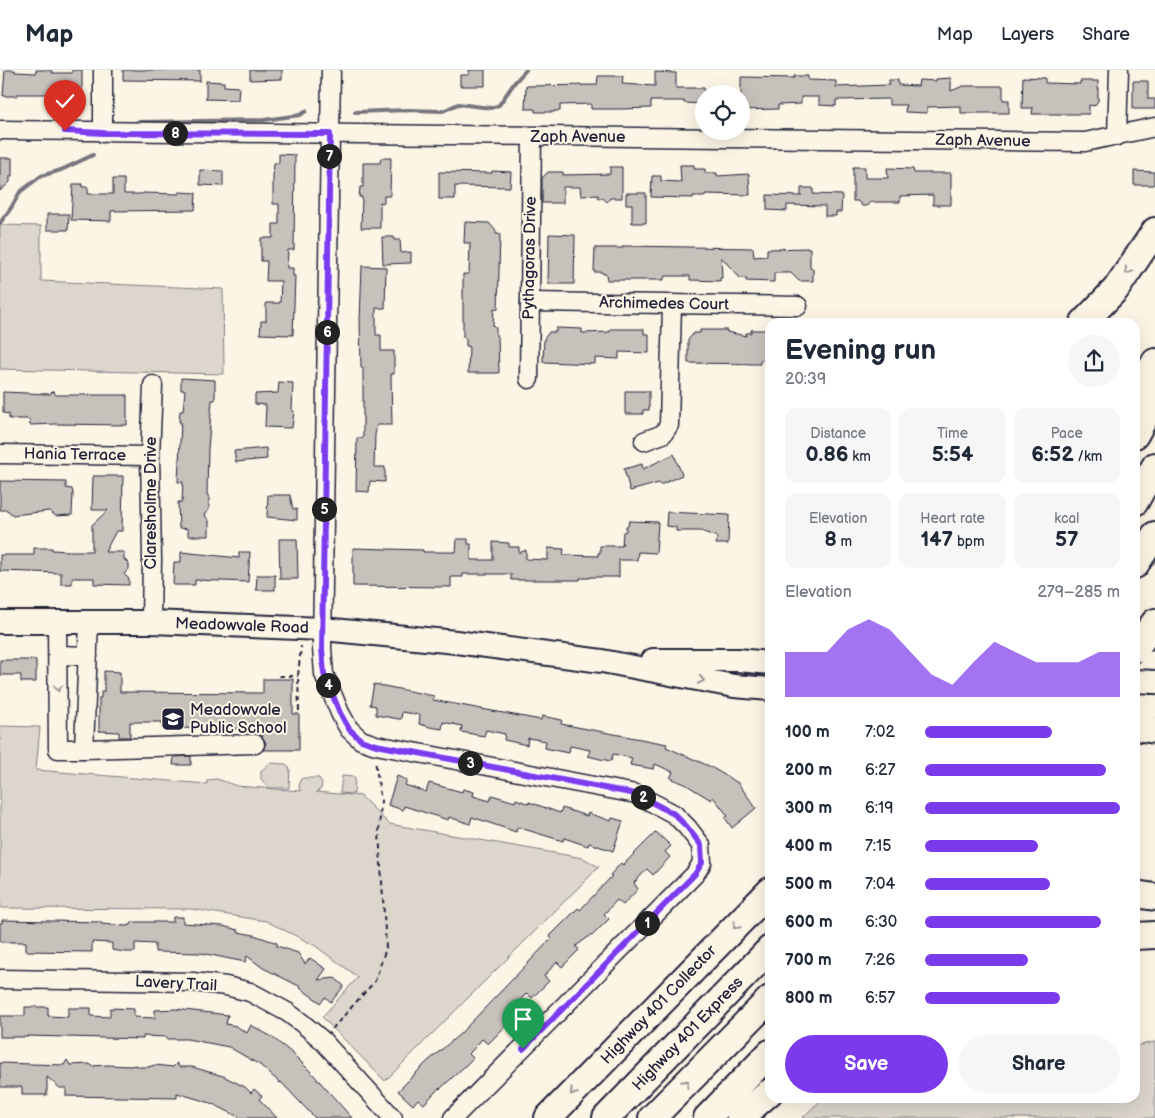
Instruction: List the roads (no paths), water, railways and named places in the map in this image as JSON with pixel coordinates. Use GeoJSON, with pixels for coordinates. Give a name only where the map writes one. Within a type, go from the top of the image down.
{"type":"FeatureCollection","features":[{"type":"Feature","properties":{"kind":"highway"},"geometry":{"type":"LineString","coordinates":[[1088,318],[1116,289],[1155,231]]}},
{"type":"Feature","properties":{"kind":"highway"},"geometry":{"type":"LineString","coordinates":[[1140,390],[1155,362]]}},
{"type":"Feature","properties":{"kind":"highway"},"geometry":{"type":"LineString","coordinates":[[1140,426],[1155,399]]}},
{"type":"Feature","properties":{"kind":"highway"},"geometry":{"type":"LineString","coordinates":[[1140,493],[1155,466]]}},
{"type":"Feature","properties":{"kind":"highway"},"geometry":{"type":"LineString","coordinates":[[1140,558],[1155,535]]}},
{"type":"Feature","properties":{"kind":"highway"},"geometry":{"type":"LineString","coordinates":[[1140,642],[1155,622]]}},
{"type":"Feature","properties":{"kind":"highway"},"geometry":{"type":"LineString","coordinates":[[1140,684],[1155,663]]}},
{"type":"Feature","properties":{"kind":"highway"},"geometry":{"type":"LineString","coordinates":[[1140,728],[1155,730]]}},
{"type":"Feature","properties":{"kind":"highway"},"geometry":{"type":"LineString","coordinates":[[1140,894],[1155,896]]}},
{"type":"Feature","properties":{"kind":"highway","name":"Highway 401 Collector"},"geometry":{"type":"LineString","coordinates":[[548,1118],[765,896]]}},
{"type":"Feature","properties":{"kind":"highway"},"geometry":{"type":"LineString","coordinates":[[1140,936],[1155,935]]}},
{"type":"Feature","properties":{"kind":"highway","name":"Highway 401 Express"},"geometry":{"type":"LineString","coordinates":[[606,1118],[765,954]]}},
{"type":"Feature","properties":{"kind":"highway","name":"Highway 401 Express"},"geometry":{"type":"LineString","coordinates":[[652,1118],[765,1003]]}},
{"type":"Feature","properties":{"kind":"highway"},"geometry":{"type":"LineString","coordinates":[[707,1118],[765,1058]]}},
{"type":"Feature","properties":{"kind":"highway"},"geometry":{"type":"LineString","coordinates":[[740,1118],[765,1096]]}},
{"type":"Feature","properties":{"kind":"main road","name":"Meadowvale Road"},"geometry":{"type":"LineString","coordinates":[[0,622],[151,622],[323,629],[456,642],[602,661],[734,686],[765,689]]}},
{"type":"Feature","properties":{"kind":"main road","name":"Meadowvale Road"},"geometry":{"type":"LineString","coordinates":[[602,661],[738,660],[765,663]]}},
{"type":"Feature","properties":{"kind":"main road"},"geometry":{"type":"LineString","coordinates":[[1140,681],[1155,682]]}},
{"type":"Feature","properties":{"kind":"main road"},"geometry":{"type":"LineString","coordinates":[[1140,706],[1155,706]]}},
{"type":"Feature","properties":{"kind":"street"},"geometry":{"type":"LineString","coordinates":[[103,70],[103,133]]}},
{"type":"Feature","properties":{"kind":"street"},"geometry":{"type":"LineString","coordinates":[[330,70],[323,629],[324,674],[340,713],[349,729],[361,740],[376,745],[636,794],[674,814],[701,845],[702,863],[695,874],[453,1118]]}},
{"type":"Feature","properties":{"kind":"street"},"geometry":{"type":"LineString","coordinates":[[1117,136],[1119,70]]}},
{"type":"Feature","properties":{"kind":"street","name":"Zaph Avenue"},"geometry":{"type":"LineString","coordinates":[[0,130],[103,133],[1085,142],[1155,127]]}},
{"type":"Feature","properties":{"kind":"street","name":"Pythagoras Drive"},"geometry":{"type":"LineString","coordinates":[[529,380],[532,137]]}},
{"type":"Feature","properties":{"kind":"street","name":"Archimedes Court"},"geometry":{"type":"LineString","coordinates":[[530,302],[798,306]]}},
{"type":"Feature","properties":{"kind":"street"},"geometry":{"type":"LineString","coordinates":[[644,441],[663,434],[669,425],[672,304]]}},
{"type":"Feature","properties":{"kind":"street","name":"Claresholme Drive"},"geometry":{"type":"LineString","coordinates":[[151,622],[150,456],[153,385]]}},
{"type":"Feature","properties":{"kind":"street","name":"Hania Terrace"},"geometry":{"type":"LineString","coordinates":[[0,454],[150,456]]}},
{"type":"Feature","properties":{"kind":"street"},"geometry":{"type":"LineString","coordinates":[[57,622],[58,749],[255,744]]}},
{"type":"Feature","properties":{"kind":"street"},"geometry":{"type":"LineString","coordinates":[[84,749],[89,622]]}},
{"type":"Feature","properties":{"kind":"street"},"geometry":{"type":"LineString","coordinates":[[58,655],[88,656]]}},
{"type":"Feature","properties":{"kind":"street","name":"Lavery Trail"},"geometry":{"type":"LineString","coordinates":[[0,978],[193,982],[226,986],[250,992],[302,1023],[322,1040],[393,1118]]}},
{"type":"Feature","properties":{"kind":"waterway"},"geometry":{"type":"LineString","coordinates":[[355,112],[443,111],[458,104],[491,108],[499,105],[526,70]]}},
{"type":"Feature","properties":{"kind":"waterway"},"geometry":{"type":"LineString","coordinates":[[137,122],[264,120],[300,115],[306,111]]}},
{"type":"Feature","properties":{"kind":"waterway"},"geometry":{"type":"LineString","coordinates":[[0,223],[20,192],[41,176],[61,170],[93,155]]}},
{"type":"Feature","properties":{"kind":"place","name":"Meadowvale Public School"},"geometry":{"type":"Point","coordinates":[173,719]}}]}
